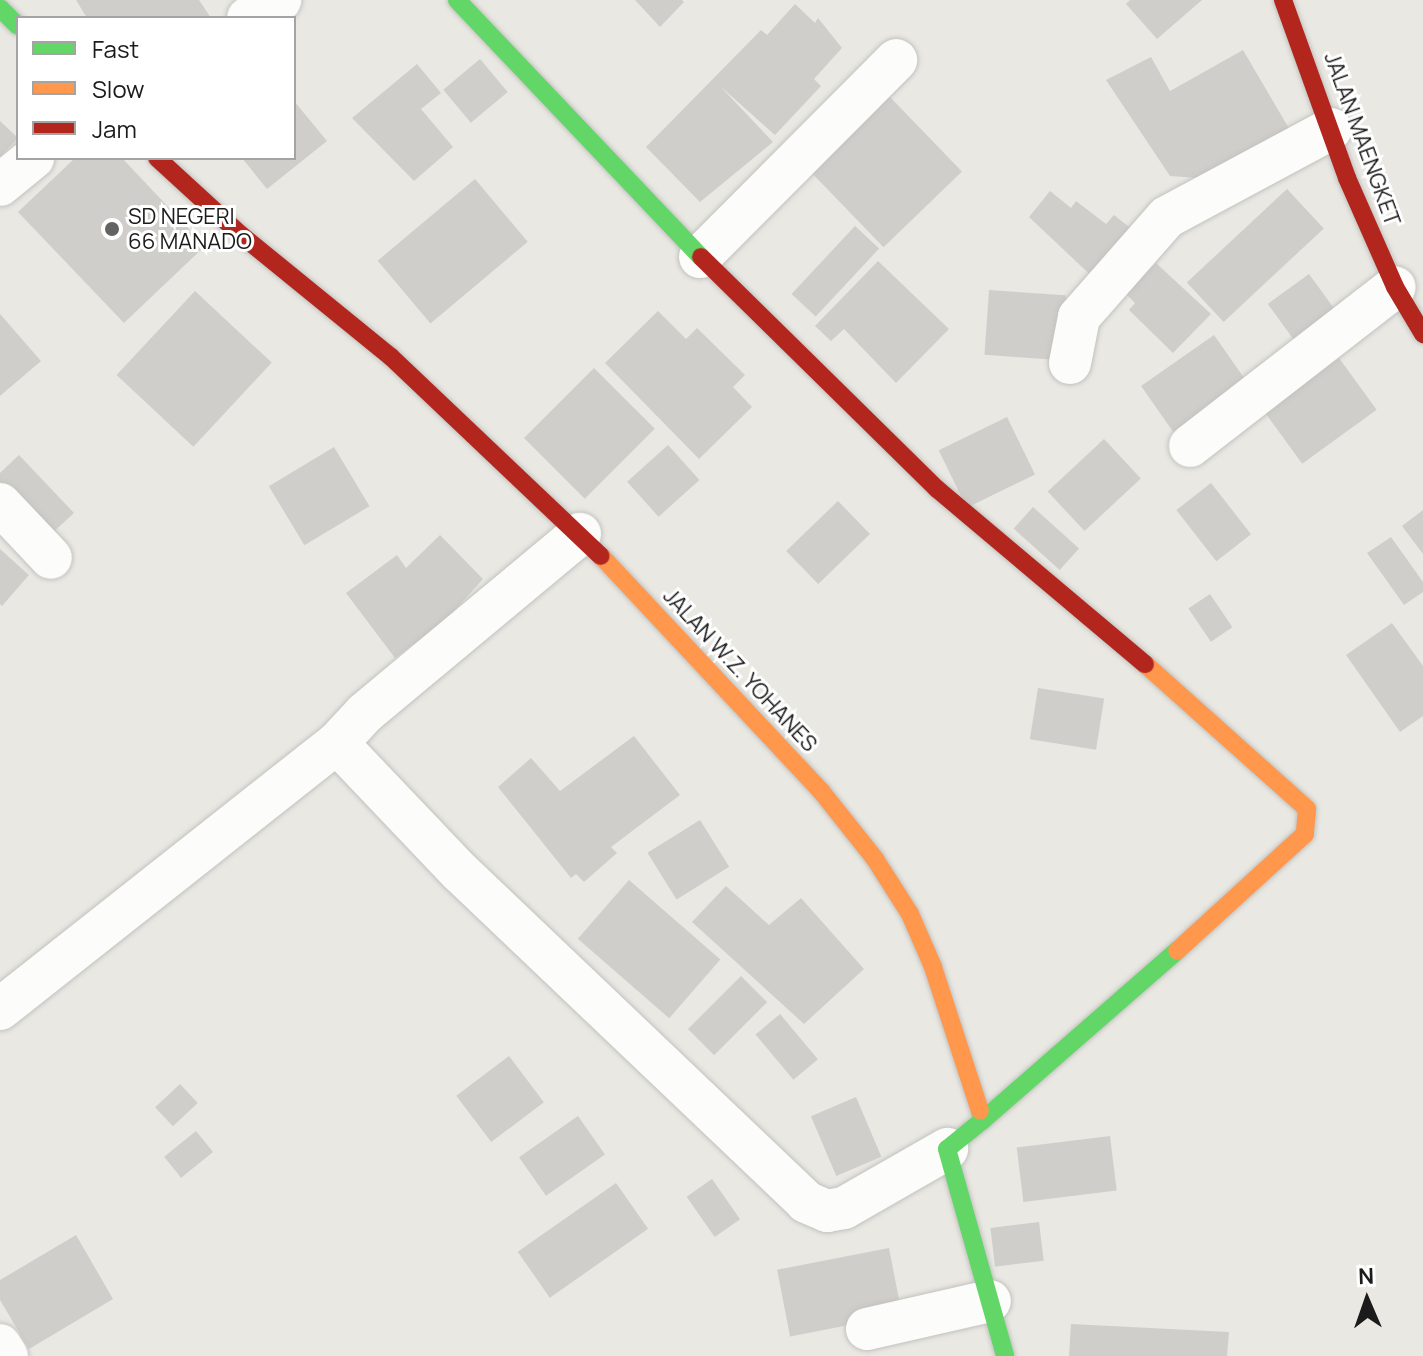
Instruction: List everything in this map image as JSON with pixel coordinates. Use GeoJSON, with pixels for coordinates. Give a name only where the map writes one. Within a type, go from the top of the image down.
{"type":"FeatureCollection","features":[{"type":"Feature","properties":{"kind":"street"},"geometry":{"type":"LineString","coordinates":[[252,16],[280,0]]}},
{"type":"Feature","properties":{"kind":"street"},"geometry":{"type":"LineString","coordinates":[[337,743],[460,872],[806,1202],[827,1211],[844,1208],[947,1149],[1305,834],[1307,809],[1198,708],[937,489],[700,257],[457,0]]}},
{"type":"Feature","properties":{"kind":"street","name":"JALAN MAENGKET"},"geometry":{"type":"LineString","coordinates":[[1283,0],[1395,287],[1423,334]]}},
{"type":"Feature","properties":{"kind":"street"},"geometry":{"type":"LineString","coordinates":[[0,8],[16,24]]}},
{"type":"Feature","properties":{"kind":"street"},"geometry":{"type":"LineString","coordinates":[[700,257],[896,60]]}},
{"type":"Feature","properties":{"kind":"street"},"geometry":{"type":"LineString","coordinates":[[1070,363],[1079,317],[1167,217],[1331,129]]}},
{"type":"Feature","properties":{"kind":"street"},"geometry":{"type":"LineString","coordinates":[[0,185],[31,160]]}},
{"type":"Feature","properties":{"kind":"street","name":"JALAN W.Z. YOHANES"},"geometry":{"type":"LineString","coordinates":[[159,160],[241,235],[391,357],[580,534],[821,791],[875,859],[910,914],[933,967],[983,1120]]}},
{"type":"Feature","properties":{"kind":"street"},"geometry":{"type":"LineString","coordinates":[[1190,446],[1395,287]]}},
{"type":"Feature","properties":{"kind":"street"},"geometry":{"type":"LineString","coordinates":[[0,504],[51,558]]}},
{"type":"Feature","properties":{"kind":"street"},"geometry":{"type":"LineString","coordinates":[[0,1009],[337,743],[365,713],[580,534]]}},
{"type":"Feature","properties":{"kind":"street"},"geometry":{"type":"LineString","coordinates":[[947,1149],[1005,1356]]}},
{"type":"Feature","properties":{"kind":"street"},"geometry":{"type":"LineString","coordinates":[[867,1329],[990,1301]]}},
{"type":"Feature","properties":{"kind":"street"},"geometry":{"type":"LineString","coordinates":[[0,1345],[7,1356]]}},
{"type":"Feature","properties":{"kind":"building"},"geometry":{"type":"Polygon","coordinates":[[[76,0],[199,0],[210,16],[86,16],[76,0]]]}},
{"type":"Feature","properties":{"kind":"building"},"geometry":{"type":"Polygon","coordinates":[[[635,0],[682,0],[684,2],[660,27],[635,0]]]}},
{"type":"Feature","properties":{"kind":"building"},"geometry":{"type":"Polygon","coordinates":[[[1130,0],[1202,0],[1157,39],[1126,4],[1130,0]]]}},
{"type":"Feature","properties":{"kind":"building"},"geometry":{"type":"Polygon","coordinates":[[[795,4],[815,23],[818,18],[842,48],[814,79],[821,86],[775,135],[720,86],[773,142],[700,202],[646,147],[761,30],[767,35],[795,4]]]}},
{"type":"Feature","properties":{"kind":"building"},"geometry":{"type":"Polygon","coordinates":[[[1243,50],[1294,137],[1208,185],[1201,174],[1198,178],[1170,176],[1106,80],[1151,57],[1170,91],[1243,50]]]}},
{"type":"Feature","properties":{"kind":"building"},"geometry":{"type":"Polygon","coordinates":[[[480,59],[508,92],[471,123],[443,90],[480,59]]]}},
{"type":"Feature","properties":{"kind":"building"},"geometry":{"type":"Polygon","coordinates":[[[417,64],[441,93],[421,109],[453,147],[414,181],[352,118],[417,64]]]}},
{"type":"Feature","properties":{"kind":"building"},"geometry":{"type":"Polygon","coordinates":[[[889,96],[962,172],[884,247],[811,172],[889,96]]]}},
{"type":"Feature","properties":{"kind":"building"},"geometry":{"type":"Polygon","coordinates":[[[296,103],[327,141],[267,189],[244,160],[296,160],[296,103]]]}},
{"type":"Feature","properties":{"kind":"building"},"geometry":{"type":"Polygon","coordinates":[[[0,121],[16,136],[16,140],[0,157],[0,121]]]}},
{"type":"Feature","properties":{"kind":"building","name":"SD NEGERI 66 MANADO"},"geometry":{"type":"Polygon","coordinates":[[[73,160],[124,160],[205,246],[124,323],[18,212],[73,160]]]}},
{"type":"Feature","properties":{"kind":"building"},"geometry":{"type":"Polygon","coordinates":[[[475,179],[528,242],[430,323],[378,261],[475,179]]]}},
{"type":"Feature","properties":{"kind":"building"},"geometry":{"type":"Polygon","coordinates":[[[1287,189],[1324,228],[1224,322],[1187,282],[1287,189]]]}},
{"type":"Feature","properties":{"kind":"building"},"geometry":{"type":"Polygon","coordinates":[[[1050,191],[1071,208],[1076,201],[1106,224],[1114,215],[1139,235],[1100,284],[1029,217],[1050,191]]]}},
{"type":"Feature","properties":{"kind":"building"},"geometry":{"type":"Polygon","coordinates":[[[855,226],[879,249],[816,317],[792,294],[855,226]]]}},
{"type":"Feature","properties":{"kind":"building"},"geometry":{"type":"Polygon","coordinates":[[[878,261],[949,329],[896,383],[844,329],[831,341],[815,326],[878,261]]]}},
{"type":"Feature","properties":{"kind":"building"},"geometry":{"type":"Polygon","coordinates":[[[1156,263],[1211,314],[1173,353],[1129,310],[1135,303],[1126,294],[1156,263]]]}},
{"type":"Feature","properties":{"kind":"building"},"geometry":{"type":"Polygon","coordinates":[[[1309,274],[1335,310],[1294,340],[1268,304],[1309,274]]]}},
{"type":"Feature","properties":{"kind":"building"},"geometry":{"type":"Polygon","coordinates":[[[989,290],[1066,295],[1061,360],[984,355],[989,290]]]}},
{"type":"Feature","properties":{"kind":"building"},"geometry":{"type":"Polygon","coordinates":[[[195,291],[272,363],[193,447],[117,375],[195,291]]]}},
{"type":"Feature","properties":{"kind":"building"},"geometry":{"type":"Polygon","coordinates":[[[658,311],[686,339],[697,328],[745,375],[733,387],[752,407],[699,459],[605,363],[658,311]]]}},
{"type":"Feature","properties":{"kind":"building"},"geometry":{"type":"Polygon","coordinates":[[[0,314],[41,361],[0,396],[0,314]]]}},
{"type":"Feature","properties":{"kind":"building"},"geometry":{"type":"Polygon","coordinates":[[[1214,335],[1255,394],[1182,445],[1141,386],[1214,335]]]}},
{"type":"Feature","properties":{"kind":"building"},"geometry":{"type":"Polygon","coordinates":[[[1339,358],[1377,410],[1302,464],[1265,412],[1339,358]]]}},
{"type":"Feature","properties":{"kind":"building"},"geometry":{"type":"Polygon","coordinates":[[[594,368],[655,429],[585,499],[524,438],[594,368]]]}},
{"type":"Feature","properties":{"kind":"building"},"geometry":{"type":"Polygon","coordinates":[[[1007,417],[1035,475],[967,508],[939,450],[1007,417]]]}},
{"type":"Feature","properties":{"kind":"building"},"geometry":{"type":"Polygon","coordinates":[[[1104,439],[1141,478],[1085,531],[1048,492],[1104,439]]]}},
{"type":"Feature","properties":{"kind":"building"},"geometry":{"type":"Polygon","coordinates":[[[668,445],[699,480],[659,517],[627,482],[668,445]]]}},
{"type":"Feature","properties":{"kind":"building"},"geometry":{"type":"Polygon","coordinates":[[[334,447],[370,506],[304,545],[269,486],[334,447]]]}},
{"type":"Feature","properties":{"kind":"building"},"geometry":{"type":"Polygon","coordinates":[[[19,455],[74,513],[48,537],[0,487],[0,473],[19,455]]]}},
{"type":"Feature","properties":{"kind":"building"},"geometry":{"type":"Polygon","coordinates":[[[1211,483],[1251,534],[1216,561],[1176,510],[1211,483]]]}},
{"type":"Feature","properties":{"kind":"building"},"geometry":{"type":"Polygon","coordinates":[[[838,501],[870,534],[818,584],[786,551],[838,501]]]}},
{"type":"Feature","properties":{"kind":"building"},"geometry":{"type":"Polygon","coordinates":[[[1033,507],[1079,548],[1060,570],[1014,529],[1033,507]]]}},
{"type":"Feature","properties":{"kind":"building"},"geometry":{"type":"Polygon","coordinates":[[[1423,510],[1423,554],[1402,526],[1423,510]]]}},
{"type":"Feature","properties":{"kind":"building"},"geometry":{"type":"Polygon","coordinates":[[[440,535],[483,579],[446,620],[395,658],[346,593],[397,555],[406,568],[440,535]]]}},
{"type":"Feature","properties":{"kind":"building"},"geometry":{"type":"Polygon","coordinates":[[[1391,537],[1423,582],[1423,592],[1404,605],[1367,553],[1391,537]]]}},
{"type":"Feature","properties":{"kind":"building"},"geometry":{"type":"Polygon","coordinates":[[[0,549],[29,575],[2,606],[0,604],[0,549]]]}},
{"type":"Feature","properties":{"kind":"building"},"geometry":{"type":"Polygon","coordinates":[[[1210,594],[1232,627],[1211,642],[1188,609],[1210,594]]]}},
{"type":"Feature","properties":{"kind":"building"},"geometry":{"type":"Polygon","coordinates":[[[1392,623],[1423,666],[1423,716],[1400,732],[1346,655],[1392,623]]]}},
{"type":"Feature","properties":{"kind":"building"},"geometry":{"type":"Polygon","coordinates":[[[1038,688],[1104,698],[1096,750],[1030,739],[1038,688]]]}},
{"type":"Feature","properties":{"kind":"building"},"geometry":{"type":"Polygon","coordinates":[[[634,736],[680,795],[611,847],[617,853],[584,882],[576,874],[571,878],[498,787],[531,758],[560,791],[634,736]]]}},
{"type":"Feature","properties":{"kind":"building"},"geometry":{"type":"Polygon","coordinates":[[[700,820],[729,867],[677,899],[647,853],[700,820]]]}},
{"type":"Feature","properties":{"kind":"building"},"geometry":{"type":"Polygon","coordinates":[[[629,880],[720,959],[669,1018],[578,939],[629,880]]]}},
{"type":"Feature","properties":{"kind":"building"},"geometry":{"type":"Polygon","coordinates":[[[726,886],[769,925],[801,898],[864,969],[804,1024],[692,922],[726,886]]]}},
{"type":"Feature","properties":{"kind":"building"},"geometry":{"type":"Polygon","coordinates":[[[741,976],[767,1002],[714,1055],[688,1029],[741,976]]]}},
{"type":"Feature","properties":{"kind":"building"},"geometry":{"type":"Polygon","coordinates":[[[780,1014],[818,1059],[793,1080],[755,1035],[780,1014]]]}},
{"type":"Feature","properties":{"kind":"building"},"geometry":{"type":"Polygon","coordinates":[[[509,1056],[544,1102],[491,1142],[456,1096],[509,1056]]]}},
{"type":"Feature","properties":{"kind":"building"},"geometry":{"type":"Polygon","coordinates":[[[180,1084],[198,1103],[173,1126],[155,1107],[180,1084]]]}},
{"type":"Feature","properties":{"kind":"building"},"geometry":{"type":"Polygon","coordinates":[[[856,1097],[881,1157],[836,1176],[811,1116],[856,1097]]]}},
{"type":"Feature","properties":{"kind":"building"},"geometry":{"type":"Polygon","coordinates":[[[578,1116],[605,1155],[546,1196],[519,1157],[578,1116]]]}},
{"type":"Feature","properties":{"kind":"building"},"geometry":{"type":"Polygon","coordinates":[[[196,1131],[213,1152],[181,1178],[164,1157],[196,1131]]]}},
{"type":"Feature","properties":{"kind":"building"},"geometry":{"type":"Polygon","coordinates":[[[1110,1136],[1117,1191],[1023,1202],[1017,1147],[1110,1136]]]}},
{"type":"Feature","properties":{"kind":"building"},"geometry":{"type":"Polygon","coordinates":[[[712,1179],[740,1219],[715,1237],[687,1197],[712,1179]]]}},
{"type":"Feature","properties":{"kind":"building"},"geometry":{"type":"Polygon","coordinates":[[[616,1183],[648,1229],[550,1298],[518,1252],[616,1183]]]}},
{"type":"Feature","properties":{"kind":"building"},"geometry":{"type":"Polygon","coordinates":[[[1039,1222],[1044,1261],[995,1267],[990,1228],[1039,1222]]]}},
{"type":"Feature","properties":{"kind":"building"},"geometry":{"type":"Polygon","coordinates":[[[76,1235],[113,1299],[29,1349],[0,1300],[0,1280],[76,1235]]]}},
{"type":"Feature","properties":{"kind":"building"},"geometry":{"type":"Polygon","coordinates":[[[889,1248],[902,1315],[790,1337],[777,1270],[889,1248]]]}},
{"type":"Feature","properties":{"kind":"building"},"geometry":{"type":"Polygon","coordinates":[[[1071,1324],[1229,1332],[1227,1356],[1069,1356],[1071,1324]]]}},
{"type":"Feature","properties":{"kind":"traffic: fast"},"geometry":{"type":"LineString","coordinates":[[457,0],[701,257]]}},
{"type":"Feature","properties":{"kind":"traffic: fast"},"geometry":{"type":"LineString","coordinates":[[0,8],[16,24]]}},
{"type":"Feature","properties":{"kind":"traffic: fast"},"geometry":{"type":"LineString","coordinates":[[983,1120],[1177,951]]}},
{"type":"Feature","properties":{"kind":"traffic: fast"},"geometry":{"type":"LineString","coordinates":[[980,1111],[983,1120],[947,1149],[1005,1356]]}},
{"type":"Feature","properties":{"kind":"traffic: slow"},"geometry":{"type":"LineString","coordinates":[[601,556],[821,791],[875,859],[910,914],[933,967],[980,1111]]}},
{"type":"Feature","properties":{"kind":"traffic: slow"},"geometry":{"type":"LineString","coordinates":[[1145,664],[1307,809],[1305,834],[1177,951]]}},
{"type":"Feature","properties":{"kind":"traffic: jam"},"geometry":{"type":"LineString","coordinates":[[1283,0],[1347,178],[1395,287],[1423,334]]}},
{"type":"Feature","properties":{"kind":"traffic: jam"},"geometry":{"type":"LineString","coordinates":[[159,160],[241,235],[391,357],[601,556]]}},
{"type":"Feature","properties":{"kind":"traffic: jam"},"geometry":{"type":"LineString","coordinates":[[701,257],[937,489],[1145,664]]}},
{"type":"Feature","properties":{"kind":"place","name":"SD NEGERI 66 MANADO"},"geometry":{"type":"Point","coordinates":[112,229]}}]}
